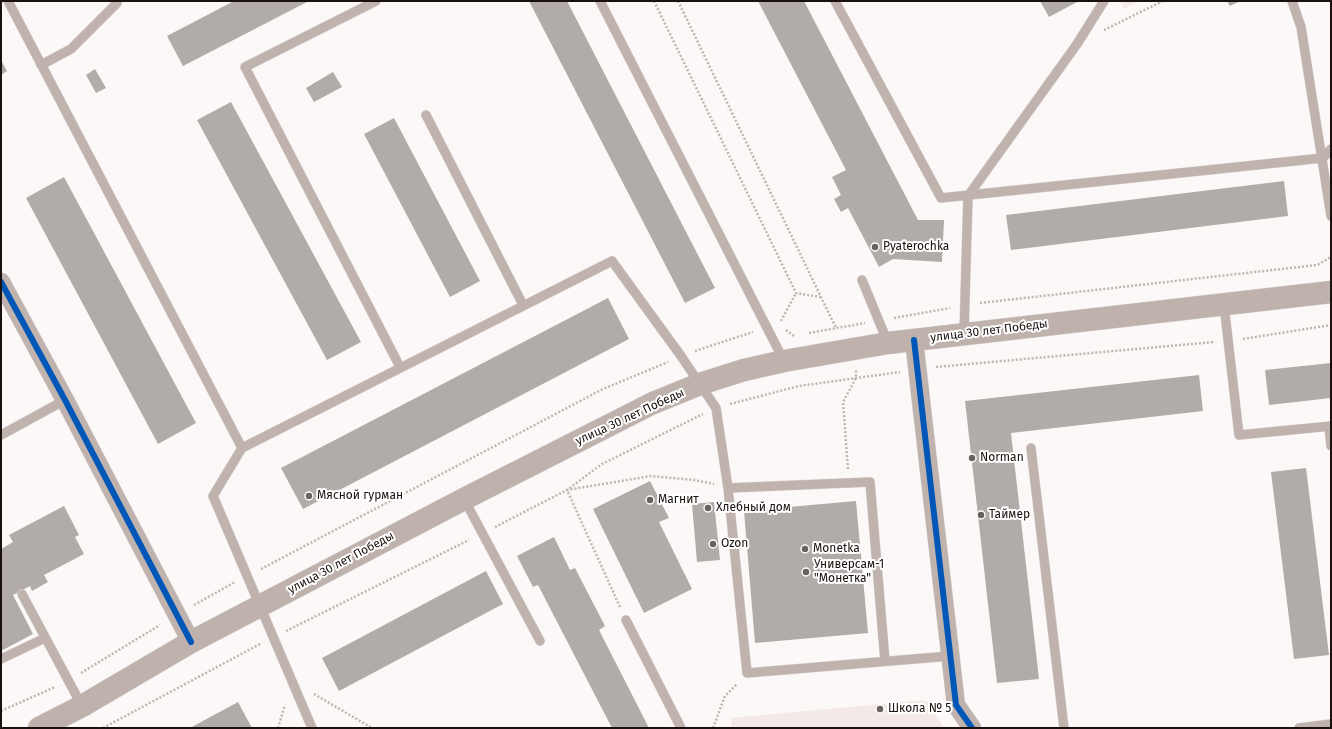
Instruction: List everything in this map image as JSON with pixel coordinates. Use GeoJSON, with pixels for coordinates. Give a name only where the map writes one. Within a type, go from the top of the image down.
{"type":"FeatureCollection","features":[{"type":"Feature","properties":{"kind":"main road","name":"улица 30 лет Победы"},"geometry":{"type":"LineString","coordinates":[[39,728],[82,706],[191,642],[464,499],[654,403],[700,384],[744,370],[784,361],[888,343],[964,333],[1331,292]]}},
{"type":"Feature","properties":{"kind":"street"},"geometry":{"type":"LineString","coordinates":[[1,282],[65,400],[191,642]]}},
{"type":"Feature","properties":{"kind":"street"},"geometry":{"type":"LineString","coordinates":[[914,340],[956,705],[972,728]]}},
{"type":"Feature","properties":{"kind":"lane"},"geometry":{"type":"LineString","coordinates":[[8,1],[242,448]]}},
{"type":"Feature","properties":{"kind":"lane"},"geometry":{"type":"LineString","coordinates":[[376,1],[245,67],[400,367]]}},
{"type":"Feature","properties":{"kind":"lane"},"geometry":{"type":"LineString","coordinates":[[600,1],[784,361]]}},
{"type":"Feature","properties":{"kind":"lane"},"geometry":{"type":"LineString","coordinates":[[835,1],[941,198],[1323,158],[1331,149]]}},
{"type":"Feature","properties":{"kind":"lane"},"geometry":{"type":"LineString","coordinates":[[964,333],[968,196],[1077,44],[1104,1]]}},
{"type":"Feature","properties":{"kind":"lane"},"geometry":{"type":"LineString","coordinates":[[1292,1],[1301,27],[1331,216]]}},
{"type":"Feature","properties":{"kind":"lane"},"geometry":{"type":"LineString","coordinates":[[41,65],[71,49],[118,2]]}},
{"type":"Feature","properties":{"kind":"lane"},"geometry":{"type":"LineString","coordinates":[[426,116],[523,305]]}},
{"type":"Feature","properties":{"kind":"lane"},"geometry":{"type":"LineString","coordinates":[[312,728],[261,606],[246,576],[212,496],[242,448],[612,261],[682,356],[716,408],[728,488],[747,673],[950,656]]}},
{"type":"Feature","properties":{"kind":"lane"},"geometry":{"type":"LineString","coordinates":[[862,280],[888,343]]}},
{"type":"Feature","properties":{"kind":"lane"},"geometry":{"type":"LineString","coordinates":[[1224,305],[1239,435],[1330,426],[1331,446]]}},
{"type":"Feature","properties":{"kind":"lane"},"geometry":{"type":"LineString","coordinates":[[1,435],[65,400]]}},
{"type":"Feature","properties":{"kind":"lane"},"geometry":{"type":"LineString","coordinates":[[1031,448],[1064,728]]}},
{"type":"Feature","properties":{"kind":"lane"},"geometry":{"type":"LineString","coordinates":[[728,488],[870,482],[885,661]]}},
{"type":"Feature","properties":{"kind":"lane"},"geometry":{"type":"LineString","coordinates":[[464,499],[484,533],[540,641]]}},
{"type":"Feature","properties":{"kind":"lane"},"geometry":{"type":"LineString","coordinates":[[22,594],[82,706]]}},
{"type":"Feature","properties":{"kind":"lane"},"geometry":{"type":"LineString","coordinates":[[626,620],[681,728]]}},
{"type":"Feature","properties":{"kind":"lane"},"geometry":{"type":"LineString","coordinates":[[1,659],[45,638]]}},
{"type":"Feature","properties":{"kind":"lane"},"geometry":{"type":"LineString","coordinates":[[1299,728],[1331,724]]}},
{"type":"Feature","properties":{"kind":"path"},"geometry":{"type":"LineString","coordinates":[[654,1],[796,293]]}},
{"type":"Feature","properties":{"kind":"path"},"geometry":{"type":"LineString","coordinates":[[678,1],[835,328]]}},
{"type":"Feature","properties":{"kind":"path"},"geometry":{"type":"LineString","coordinates":[[1077,44],[1163,1]]}},
{"type":"Feature","properties":{"kind":"path"},"geometry":{"type":"LineString","coordinates":[[807,333],[965,305],[1317,265],[1331,257]]}},
{"type":"Feature","properties":{"kind":"path"},"geometry":{"type":"LineString","coordinates":[[796,293],[820,297]]}},
{"type":"Feature","properties":{"kind":"path"},"geometry":{"type":"LineString","coordinates":[[1,711],[68,681],[177,615],[246,576],[603,389],[682,356],[780,324],[796,293]]}},
{"type":"Feature","properties":{"kind":"path"},"geometry":{"type":"LineString","coordinates":[[780,324],[793,336],[800,335]]}},
{"type":"Feature","properties":{"kind":"path"},"geometry":{"type":"LineString","coordinates":[[103,728],[274,637],[484,533],[567,490],[602,464],[716,408],[799,386],[918,369],[1229,341],[1331,325]]}},
{"type":"Feature","properties":{"kind":"path"},"geometry":{"type":"LineString","coordinates":[[835,328],[850,330]]}},
{"type":"Feature","properties":{"kind":"path"},"geometry":{"type":"LineString","coordinates":[[850,484],[842,402],[856,378],[856,362]]}},
{"type":"Feature","properties":{"kind":"path"},"geometry":{"type":"LineString","coordinates":[[567,490],[651,476],[694,480],[728,488]]}},
{"type":"Feature","properties":{"kind":"path"},"geometry":{"type":"LineString","coordinates":[[567,490],[626,620]]}},
{"type":"Feature","properties":{"kind":"path"},"geometry":{"type":"LineString","coordinates":[[713,728],[726,696],[747,673]]}},
{"type":"Feature","properties":{"kind":"shaded area"},"geometry":{"type":"Polygon","coordinates":[[[1120,1],[1139,1],[1124,9],[1120,1]]]}},
{"type":"Feature","properties":{"kind":"shaded area","name":"Школа № 5"},"geometry":{"type":"Polygon","coordinates":[[[926,700],[944,728],[732,728],[731,718],[926,700]]]}},
{"type":"Feature","properties":{"kind":"building"},"geometry":{"type":"Polygon","coordinates":[[[234,1],[309,1],[183,66],[167,36],[234,1]]]}},
{"type":"Feature","properties":{"kind":"building"},"geometry":{"type":"Polygon","coordinates":[[[529,1],[567,1],[715,288],[685,303],[529,1]]]}},
{"type":"Feature","properties":{"kind":"building"},"geometry":{"type":"Polygon","coordinates":[[[758,1],[804,1],[918,220],[944,220],[942,262],[893,259],[879,267],[848,208],[841,212],[834,199],[841,195],[832,177],[846,170],[758,1]]]}},
{"type":"Feature","properties":{"kind":"building"},"geometry":{"type":"Polygon","coordinates":[[[1040,1],[1079,1],[1049,17],[1040,1]]]}},
{"type":"Feature","properties":{"kind":"building"},"geometry":{"type":"Polygon","coordinates":[[[1227,1],[1240,1],[1230,6],[1227,1]]]}},
{"type":"Feature","properties":{"kind":"building"},"geometry":{"type":"Polygon","coordinates":[[[1,60],[7,71],[1,75],[1,60]]]}},
{"type":"Feature","properties":{"kind":"building"},"geometry":{"type":"Polygon","coordinates":[[[95,69],[106,88],[96,93],[86,75],[95,69]]]}},
{"type":"Feature","properties":{"kind":"building"},"geometry":{"type":"Polygon","coordinates":[[[333,72],[342,87],[314,102],[306,88],[333,72]]]}},
{"type":"Feature","properties":{"kind":"building"},"geometry":{"type":"Polygon","coordinates":[[[231,102],[361,342],[327,360],[197,120],[231,102]]]}},
{"type":"Feature","properties":{"kind":"building"},"geometry":{"type":"Polygon","coordinates":[[[394,118],[480,281],[450,297],[364,134],[394,118]]]}},
{"type":"Feature","properties":{"kind":"building"},"geometry":{"type":"Polygon","coordinates":[[[64,177],[196,423],[158,444],[26,198],[64,177]]]}},
{"type":"Feature","properties":{"kind":"building"},"geometry":{"type":"Polygon","coordinates":[[[1284,181],[1288,216],[1011,250],[1006,215],[1284,181]]]}},
{"type":"Feature","properties":{"kind":"building"},"geometry":{"type":"Polygon","coordinates":[[[608,298],[629,339],[303,509],[281,468],[608,298]]]}},
{"type":"Feature","properties":{"kind":"building"},"geometry":{"type":"Polygon","coordinates":[[[1331,363],[1331,398],[1269,405],[1265,370],[1331,363]]]}},
{"type":"Feature","properties":{"kind":"building"},"geometry":{"type":"Polygon","coordinates":[[[1199,375],[1203,411],[1011,433],[1039,679],[997,683],[965,401],[1199,375]]]}},
{"type":"Feature","properties":{"kind":"building"},"geometry":{"type":"Polygon","coordinates":[[[1306,468],[1329,655],[1294,659],[1271,472],[1306,468]]]}},
{"type":"Feature","properties":{"kind":"building"},"geometry":{"type":"Polygon","coordinates":[[[650,481],[669,518],[659,522],[692,589],[644,613],[593,509],[650,481]]]}},
{"type":"Feature","properties":{"kind":"building","name":"Универсам-1 \"Монетка\""},"geometry":{"type":"Polygon","coordinates":[[[856,501],[868,633],[755,643],[744,511],[856,501]]]}},
{"type":"Feature","properties":{"kind":"building"},"geometry":{"type":"Polygon","coordinates":[[[714,502],[720,560],[697,562],[692,504],[714,502]]]}},
{"type":"Feature","properties":{"kind":"building"},"geometry":{"type":"Polygon","coordinates":[[[64,506],[79,535],[75,537],[84,554],[44,575],[48,582],[32,591],[30,586],[13,595],[33,634],[1,651],[1,549],[13,542],[9,535],[64,506]]]}},
{"type":"Feature","properties":{"kind":"building"},"geometry":{"type":"Polygon","coordinates":[[[554,537],[570,570],[575,568],[605,626],[599,630],[649,728],[612,728],[538,585],[533,587],[517,556],[554,537]]]}},
{"type":"Feature","properties":{"kind":"building"},"geometry":{"type":"Polygon","coordinates":[[[486,571],[503,604],[339,691],[322,658],[486,571]]]}},
{"type":"Feature","properties":{"kind":"building"},"geometry":{"type":"Polygon","coordinates":[[[238,702],[252,728],[190,728],[238,702]]]}},
{"type":"Feature","properties":{"kind":"cycle path"},"geometry":{"type":"LineString","coordinates":[[1,282],[65,400],[191,642]]}},
{"type":"Feature","properties":{"kind":"cycle path"},"geometry":{"type":"LineString","coordinates":[[914,340],[956,705],[972,728]]}},
{"type":"Feature","properties":{"kind":"place","name":"Pyaterochka"},"geometry":{"type":"Point","coordinates":[875,247]}},
{"type":"Feature","properties":{"kind":"place","name":"Norman"},"geometry":{"type":"Point","coordinates":[972,458]}},
{"type":"Feature","properties":{"kind":"place","name":"Мясной гурман"},"geometry":{"type":"Point","coordinates":[309,496]}},
{"type":"Feature","properties":{"kind":"place","name":"Магнит"},"geometry":{"type":"Point","coordinates":[650,500]}},
{"type":"Feature","properties":{"kind":"place","name":"Хлебный дом"},"geometry":{"type":"Point","coordinates":[708,508]}},
{"type":"Feature","properties":{"kind":"place","name":"Таймер"},"geometry":{"type":"Point","coordinates":[981,515]}},
{"type":"Feature","properties":{"kind":"place","name":"Ozon"},"geometry":{"type":"Point","coordinates":[713,544]}},
{"type":"Feature","properties":{"kind":"place","name":"Monetka"},"geometry":{"type":"Point","coordinates":[805,549]}},
{"type":"Feature","properties":{"kind":"place","name":"Универсам-1 \"Монетка\""},"geometry":{"type":"Point","coordinates":[806,572]}},
{"type":"Feature","properties":{"kind":"place","name":"Школа № 5"},"geometry":{"type":"Point","coordinates":[880,709]}}]}
